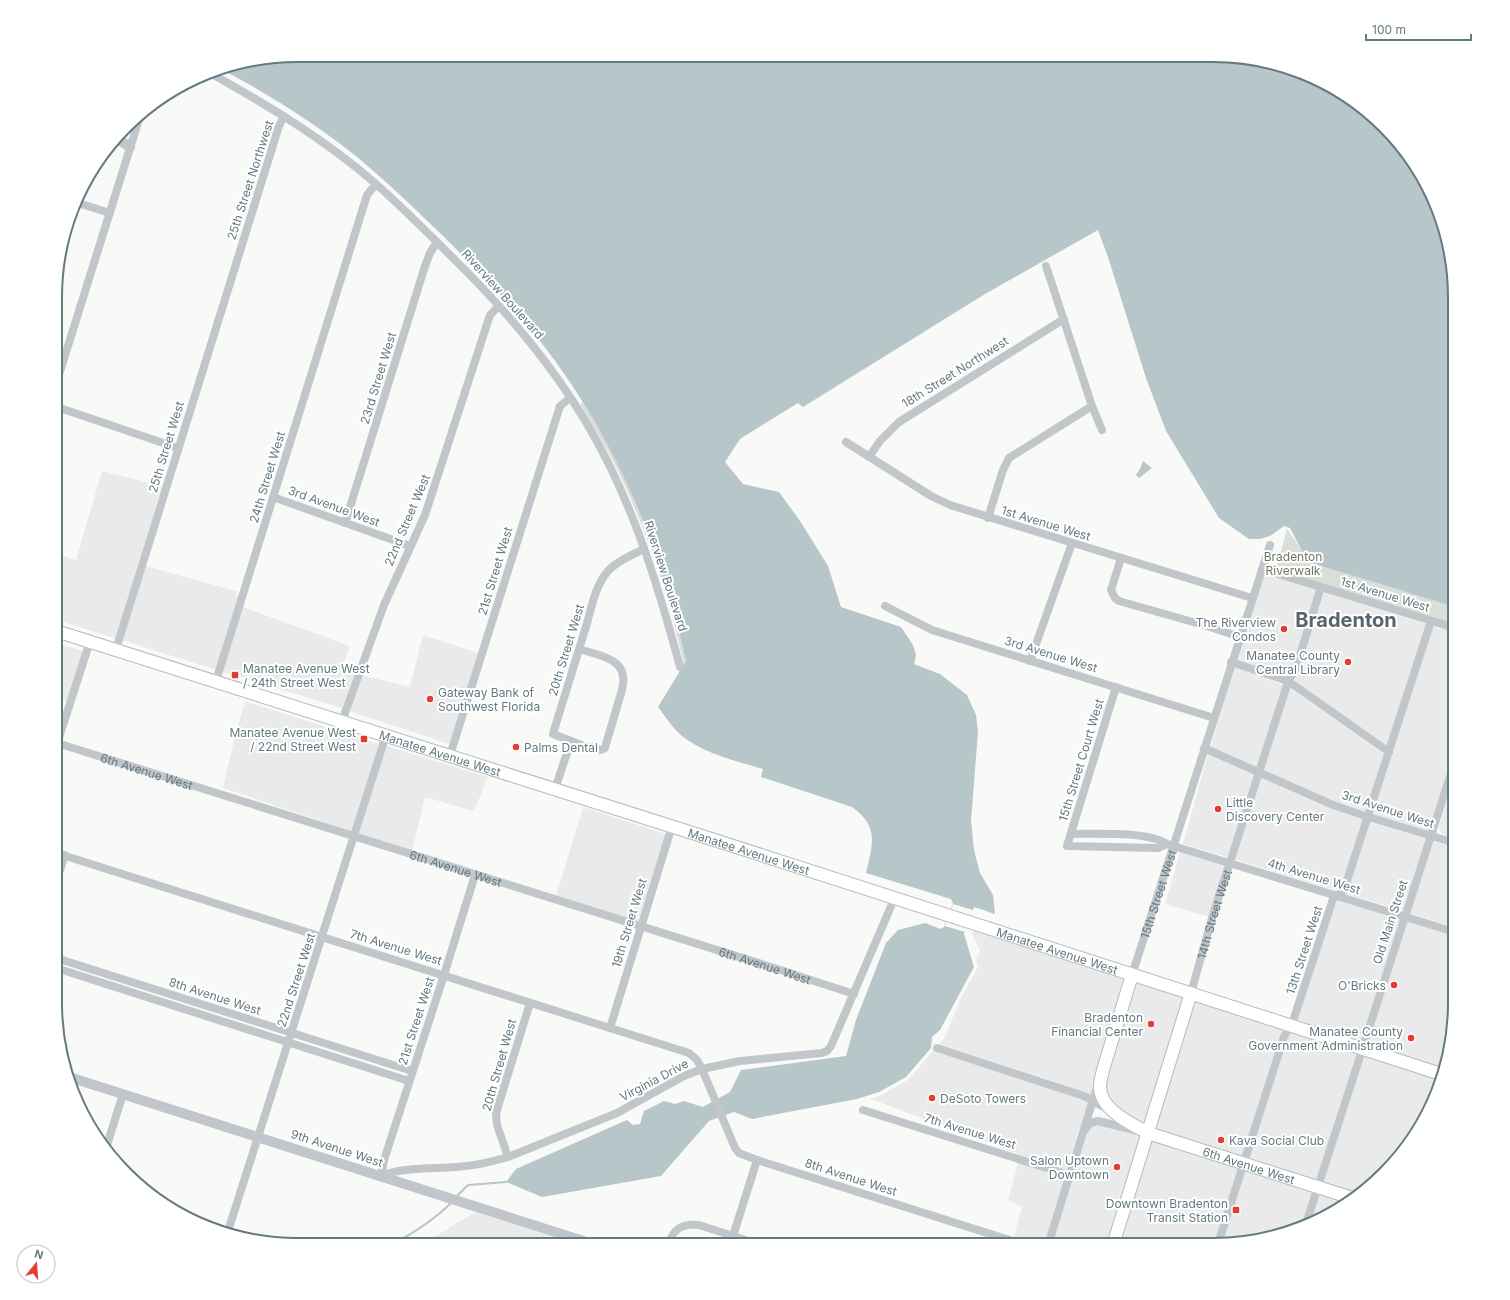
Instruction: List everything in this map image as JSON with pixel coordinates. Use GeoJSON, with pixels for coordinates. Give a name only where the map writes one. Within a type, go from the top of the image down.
{"type":"FeatureCollection","features":[{"type":"Feature","properties":{"kind":"main road","name":"Manatee Avenue West"},"geometry":{"type":"LineString","coordinates":[[62,633],[895,897],[1437,1073]]}},
{"type":"Feature","properties":{"kind":"main road","name":"15th Street West"},"geometry":{"type":"LineString","coordinates":[[1103,1070],[1132,975]]}},
{"type":"Feature","properties":{"kind":"main road","name":"14th Street West"},"geometry":{"type":"LineString","coordinates":[[1115,1238],[1191,994]]}},
{"type":"Feature","properties":{"kind":"main road","name":"6th Avenue West"},"geometry":{"type":"LineString","coordinates":[[1103,1070],[1100,1085],[1101,1093],[1106,1103],[1115,1113],[1148,1133],[1346,1196]]}},
{"type":"Feature","properties":{"kind":"street","name":"Riverview Boulevard"},"geometry":{"type":"LineString","coordinates":[[216,76],[284,116],[326,144],[376,184],[437,242],[499,306],[528,339],[590,428],[636,523],[662,599],[680,667]]}},
{"type":"Feature","properties":{"kind":"street","name":"25th Street Northwest"},"geometry":{"type":"LineString","coordinates":[[240,252],[284,116]]}},
{"type":"Feature","properties":{"kind":"street"},"geometry":{"type":"LineString","coordinates":[[62,365],[137,125]]}},
{"type":"Feature","properties":{"kind":"street"},"geometry":{"type":"LineString","coordinates":[[121,141],[130,147]]}},
{"type":"Feature","properties":{"kind":"street","name":"24th Street West"},"geometry":{"type":"LineString","coordinates":[[216,681],[366,195],[376,184]]}},
{"type":"Feature","properties":{"kind":"street"},"geometry":{"type":"LineString","coordinates":[[81,204],[110,213]]}},
{"type":"Feature","properties":{"kind":"street","name":"23rd Street West"},"geometry":{"type":"LineString","coordinates":[[345,523],[425,266],[430,253],[437,242]]}},
{"type":"Feature","properties":{"kind":"street","name":"25th Street West"},"geometry":{"type":"LineString","coordinates":[[116,649],[240,252]]}},
{"type":"Feature","properties":{"kind":"street"},"geometry":{"type":"LineString","coordinates":[[1046,266],[1092,406],[1102,430]]}},
{"type":"Feature","properties":{"kind":"street","name":"22nd Street West"},"geometry":{"type":"LineString","coordinates":[[342,721],[384,605],[425,515],[490,315],[499,306]]}},
{"type":"Feature","properties":{"kind":"street","name":"18th Street Northwest"},"geometry":{"type":"LineString","coordinates":[[869,457],[880,441],[898,422],[1064,318]]}},
{"type":"Feature","properties":{"kind":"street","name":"21st Street West"},"geometry":{"type":"LineString","coordinates":[[450,755],[560,406],[570,398]]}},
{"type":"Feature","properties":{"kind":"street"},"geometry":{"type":"LineString","coordinates":[[988,518],[1003,470],[1009,458],[1092,406]]}},
{"type":"Feature","properties":{"kind":"street"},"geometry":{"type":"LineString","coordinates":[[62,409],[178,448]]}},
{"type":"Feature","properties":{"kind":"street","name":"1st Avenue West"},"geometry":{"type":"LineString","coordinates":[[846,442],[931,496],[950,505],[988,518],[1252,598]]}},
{"type":"Feature","properties":{"kind":"street","name":"3rd Avenue West"},"geometry":{"type":"LineString","coordinates":[[273,497],[410,546]]}},
{"type":"Feature","properties":{"kind":"street"},"geometry":{"type":"LineString","coordinates":[[1030,661],[1072,543]]}},
{"type":"Feature","properties":{"kind":"street","name":"15th Street West"},"geometry":{"type":"LineString","coordinates":[[1132,975],[1170,845],[1214,718],[1270,545]]}},
{"type":"Feature","properties":{"kind":"street","name":"20th Street West"},"geometry":{"type":"LineString","coordinates":[[572,741],[553,734],[596,592],[604,577],[615,564],[644,549]]}},
{"type":"Feature","properties":{"kind":"street"},"geometry":{"type":"LineString","coordinates":[[1121,558],[1112,590],[1115,598],[1119,601],[1240,637]]}},
{"type":"Feature","properties":{"kind":"street","name":"1st Avenue West"},"geometry":{"type":"LineString","coordinates":[[1262,569],[1448,626]]}},
{"type":"Feature","properties":{"kind":"street","name":"14th Street West"},"geometry":{"type":"LineString","coordinates":[[1191,994],[1212,918],[1258,772],[1288,682],[1296,668],[1321,587]]}},
{"type":"Feature","properties":{"kind":"street","name":"3rd Avenue West"},"geometry":{"type":"LineString","coordinates":[[885,606],[932,630],[1214,718]]}},
{"type":"Feature","properties":{"kind":"street","name":"13th Street West"},"geometry":{"type":"LineString","coordinates":[[1220,1238],[1284,1037],[1294,1018],[1333,899],[1344,890],[1431,621]]}},
{"type":"Feature","properties":{"kind":"street"},"geometry":{"type":"LineString","coordinates":[[62,729],[90,641]]}},
{"type":"Feature","properties":{"kind":"street"},"geometry":{"type":"LineString","coordinates":[[555,789],[572,741],[597,750],[605,748],[624,682],[622,671],[612,660],[579,649]]}},
{"type":"Feature","properties":{"kind":"street"},"geometry":{"type":"LineString","coordinates":[[1232,662],[1288,682],[1389,752]]}},
{"type":"Feature","properties":{"kind":"street","name":"15th Street Court West"},"geometry":{"type":"LineString","coordinates":[[1069,840],[1116,687]]}},
{"type":"Feature","properties":{"kind":"street","name":"22nd Street West"},"geometry":{"type":"LineString","coordinates":[[229,1228],[386,735]]}},
{"type":"Feature","properties":{"kind":"street","name":"6th Avenue West"},"geometry":{"type":"LineString","coordinates":[[62,747],[354,836],[854,994]]}},
{"type":"Feature","properties":{"kind":"street","name":"3rd Avenue West"},"geometry":{"type":"LineString","coordinates":[[1204,748],[1333,805],[1448,841]]}},
{"type":"Feature","properties":{"kind":"street","name":"Old Main Street"},"geometry":{"type":"LineString","coordinates":[[1308,1218],[1404,915],[1448,783]]}},
{"type":"Feature","properties":{"kind":"street","name":"19th Street West"},"geometry":{"type":"LineString","coordinates":[[610,1028],[672,826]]}},
{"type":"Feature","properties":{"kind":"street","name":"4th Avenue West"},"geometry":{"type":"LineString","coordinates":[[1069,840],[1141,835],[1448,930]]}},
{"type":"Feature","properties":{"kind":"street","name":"4th Avenue West"},"geometry":{"type":"LineString","coordinates":[[1069,840],[1158,848],[1170,845]]}},
{"type":"Feature","properties":{"kind":"street","name":"7th Avenue West"},"geometry":{"type":"LineString","coordinates":[[62,854],[689,1053],[697,1060],[710,1087]]}},
{"type":"Feature","properties":{"kind":"street"},"geometry":{"type":"LineString","coordinates":[[62,864],[65,855]]}},
{"type":"Feature","properties":{"kind":"street","name":"21st Street West"},"geometry":{"type":"LineString","coordinates":[[381,1176],[384,1160],[475,875]]}},
{"type":"Feature","properties":{"kind":"street","name":"Virginia Drive"},"geometry":{"type":"LineString","coordinates":[[381,1176],[393,1171],[465,1166],[491,1162],[508,1157],[617,1113],[684,1076],[702,1069],[740,1061],[822,1053],[827,1051],[831,1046],[854,994],[895,897]]}},
{"type":"Feature","properties":{"kind":"street","name":"8th Avenue West"},"geometry":{"type":"LineString","coordinates":[[62,960],[412,1071]]}},
{"type":"Feature","properties":{"kind":"street","name":"8th Avenue West"},"geometry":{"type":"LineString","coordinates":[[62,970],[410,1080]]}},
{"type":"Feature","properties":{"kind":"street","name":"20th Street West"},"geometry":{"type":"LineString","coordinates":[[508,1157],[497,1125],[496,1113],[530,1003]]}},
{"type":"Feature","properties":{"kind":"street","name":"6th Avenue West"},"geometry":{"type":"LineString","coordinates":[[937,1048],[1084,1096],[1115,1113]]}},
{"type":"Feature","properties":{"kind":"street","name":"15th Street West"},"geometry":{"type":"LineString","coordinates":[[1050,1238],[1103,1070]]}},
{"type":"Feature","properties":{"kind":"street","name":"9th Avenue West"},"geometry":{"type":"LineString","coordinates":[[74,1079],[574,1238]]}},
{"type":"Feature","properties":{"kind":"street","name":"8th Avenue West"},"geometry":{"type":"LineString","coordinates":[[710,1087],[737,1150],[757,1160],[1003,1238]]}},
{"type":"Feature","properties":{"kind":"street"},"geometry":{"type":"LineString","coordinates":[[108,1142],[123,1094]]}},
{"type":"Feature","properties":{"kind":"street","name":"7th Avenue West"},"geometry":{"type":"LineString","coordinates":[[863,1110],[1070,1175]]}},
{"type":"Feature","properties":{"kind":"street","name":"6th Avenue West"},"geometry":{"type":"LineString","coordinates":[[1082,1134],[1090,1123],[1098,1121],[1148,1133]]}},
{"type":"Feature","properties":{"kind":"street"},"geometry":{"type":"LineString","coordinates":[[733,1236],[757,1160]]}},
{"type":"Feature","properties":{"kind":"street"},"geometry":{"type":"LineString","coordinates":[[670,1238],[686,1224],[699,1225],[739,1238]]}},
{"type":"Feature","properties":{"kind":"shaded area"},"geometry":{"type":"Polygon","coordinates":[[[297,62],[1213,62],[1243,64],[1274,70],[1317,86],[1368,120],[1390,142],[1424,193],[1440,236],[1446,267],[1448,297],[1448,605],[1308,562],[1290,528],[1284,526],[1270,536],[1260,539],[1249,539],[1219,518],[1166,431],[1146,378],[1098,230],[985,294],[803,407],[798,403],[740,439],[725,462],[743,484],[779,492],[800,521],[828,566],[841,607],[901,627],[913,645],[916,655],[914,664],[940,674],[967,695],[976,715],[978,732],[971,821],[974,850],[980,873],[993,895],[995,914],[974,907],[964,934],[974,967],[940,1030],[932,1037],[931,1048],[906,1077],[879,1092],[857,1099],[752,1119],[734,1112],[709,1121],[661,1176],[542,1197],[506,1182],[516,1169],[627,1120],[633,1125],[640,1124],[644,1111],[664,1101],[675,1104],[684,1101],[703,1107],[730,1092],[741,1070],[846,1056],[856,1020],[886,943],[898,930],[925,923],[941,929],[944,927],[953,903],[951,899],[866,873],[871,853],[872,836],[867,821],[852,807],[761,777],[763,769],[732,760],[701,748],[675,730],[658,707],[686,661],[675,616],[662,572],[646,529],[608,446],[586,406],[532,331],[499,293],[441,234],[379,176],[341,144],[290,109],[227,73],[267,64],[297,62]]]}},
{"type":"Feature","properties":{"kind":"shaded area"},"geometry":{"type":"Polygon","coordinates":[[[1143,461],[1152,468],[1139,478],[1136,475],[1143,461]]]}},
{"type":"Feature","properties":{"kind":"shaded area"},"geometry":{"type":"Polygon","coordinates":[[[102,471],[162,486],[115,638],[62,622],[62,556],[76,560],[102,471]]]}},
{"type":"Feature","properties":{"kind":"shaded area"},"geometry":{"type":"Polygon","coordinates":[[[145,566],[236,591],[237,600],[216,670],[122,640],[145,566]]]}},
{"type":"Feature","properties":{"kind":"shaded area"},"geometry":{"type":"Polygon","coordinates":[[[1264,574],[1317,590],[1293,666],[1287,677],[1236,660],[1264,574]]]}},
{"type":"Feature","properties":{"kind":"shaded area"},"geometry":{"type":"Polygon","coordinates":[[[1324,592],[1426,624],[1387,746],[1293,681],[1299,669],[1324,592]]]}},
{"type":"Feature","properties":{"kind":"shaded area"},"geometry":{"type":"Polygon","coordinates":[[[243,607],[350,646],[341,670],[355,673],[342,708],[223,672],[243,607]]]}},
{"type":"Feature","properties":{"kind":"shaded area"},"geometry":{"type":"Polygon","coordinates":[[[1433,626],[1448,630],[1448,771],[1429,831],[1373,814],[1433,626]]]}},
{"type":"Feature","properties":{"kind":"shaded area"},"geometry":{"type":"Polygon","coordinates":[[[423,635],[478,653],[449,744],[349,711],[362,675],[410,687],[423,635]]]}},
{"type":"Feature","properties":{"kind":"shaded area"},"geometry":{"type":"Polygon","coordinates":[[[62,645],[83,651],[67,701],[62,700],[62,645]]]}},
{"type":"Feature","properties":{"kind":"shaded area"},"geometry":{"type":"Polygon","coordinates":[[[1234,667],[1283,685],[1256,767],[1211,746],[1234,667]]]}},
{"type":"Feature","properties":{"kind":"shaded area"},"geometry":{"type":"Polygon","coordinates":[[[1290,688],[1384,754],[1366,812],[1334,801],[1263,770],[1290,688]]]}},
{"type":"Feature","properties":{"kind":"shaded area"},"geometry":{"type":"Polygon","coordinates":[[[245,701],[379,744],[351,831],[223,788],[245,701]]]}},
{"type":"Feature","properties":{"kind":"shaded area"},"geometry":{"type":"Polygon","coordinates":[[[386,746],[488,777],[474,811],[425,797],[412,851],[358,833],[386,746]]]}},
{"type":"Feature","properties":{"kind":"shaded area"},"geometry":{"type":"Polygon","coordinates":[[[1208,754],[1254,774],[1227,857],[1183,844],[1208,754]]]}},
{"type":"Feature","properties":{"kind":"shaded area"},"geometry":{"type":"Polygon","coordinates":[[[1261,777],[1331,809],[1363,820],[1341,887],[1336,891],[1234,859],[1261,777]]]}},
{"type":"Feature","properties":{"kind":"shaded area"},"geometry":{"type":"Polygon","coordinates":[[[1448,797],[1448,836],[1441,833],[1439,828],[1448,797]]]}},
{"type":"Feature","properties":{"kind":"shaded area"},"geometry":{"type":"Polygon","coordinates":[[[583,807],[666,834],[638,921],[556,896],[583,807]]]}},
{"type":"Feature","properties":{"kind":"shaded area"},"geometry":{"type":"Polygon","coordinates":[[[1370,822],[1426,839],[1402,910],[1345,894],[1348,891],[1370,822]]]}},
{"type":"Feature","properties":{"kind":"shaded area"},"geometry":{"type":"Polygon","coordinates":[[[1433,841],[1448,845],[1448,925],[1409,913],[1433,841]]]}},
{"type":"Feature","properties":{"kind":"shaded area"},"geometry":{"type":"Polygon","coordinates":[[[1180,852],[1225,865],[1209,917],[1165,904],[1180,852]]]}},
{"type":"Feature","properties":{"kind":"shaded area"},"geometry":{"type":"Polygon","coordinates":[[[1337,900],[1400,918],[1360,1043],[1296,1022],[1337,900]]]}},
{"type":"Feature","properties":{"kind":"shaded area"},"geometry":{"type":"Polygon","coordinates":[[[1406,920],[1448,934],[1448,1003],[1446,1033],[1439,1069],[1367,1046],[1406,920]]]}},
{"type":"Feature","properties":{"kind":"shaded area"},"geometry":{"type":"Polygon","coordinates":[[[975,928],[1127,977],[1091,1095],[939,1044],[944,1039],[961,998],[978,967],[976,960],[980,950],[972,934],[975,928]]]}},
{"type":"Feature","properties":{"kind":"shaded area"},"geometry":{"type":"Polygon","coordinates":[[[1134,979],[1186,996],[1146,1127],[1120,1111],[1105,1092],[1106,1071],[1134,979]]]}},
{"type":"Feature","properties":{"kind":"shaded area"},"geometry":{"type":"Polygon","coordinates":[[[1193,998],[1285,1027],[1241,1159],[1153,1130],[1193,998]]]}},
{"type":"Feature","properties":{"kind":"shaded area"},"geometry":{"type":"Polygon","coordinates":[[[1292,1030],[1357,1051],[1315,1182],[1248,1161],[1288,1038],[1292,1030]]]}},
{"type":"Feature","properties":{"kind":"shaded area"},"geometry":{"type":"Polygon","coordinates":[[[933,1051],[1048,1088],[1089,1103],[1077,1135],[1067,1170],[1018,1154],[871,1099],[880,1096],[909,1079],[933,1051]]]}},
{"type":"Feature","properties":{"kind":"shaded area"},"geometry":{"type":"Polygon","coordinates":[[[1364,1053],[1436,1077],[1424,1107],[1408,1133],[1390,1158],[1368,1180],[1349,1194],[1322,1185],[1364,1053]]]}},
{"type":"Feature","properties":{"kind":"shaded area"},"geometry":{"type":"Polygon","coordinates":[[[1098,1125],[1143,1136],[1111,1238],[1054,1238],[1086,1135],[1092,1126],[1098,1125]]]}},
{"type":"Feature","properties":{"kind":"shaded area"},"geometry":{"type":"Polygon","coordinates":[[[1150,1138],[1239,1167],[1216,1238],[1119,1238],[1150,1138]]]}},
{"type":"Feature","properties":{"kind":"shaded area"},"geometry":{"type":"Polygon","coordinates":[[[1018,1163],[1065,1178],[1046,1238],[1014,1237],[1022,1207],[1008,1200],[1018,1163]]]}},
{"type":"Feature","properties":{"kind":"shaded area"},"geometry":{"type":"Polygon","coordinates":[[[1246,1169],[1313,1190],[1304,1220],[1274,1230],[1243,1236],[1224,1237],[1246,1169]]]}},
{"type":"Feature","properties":{"kind":"shaded area"},"geometry":{"type":"Polygon","coordinates":[[[1320,1192],[1342,1199],[1317,1214],[1312,1216],[1320,1192]]]}},
{"type":"Feature","properties":{"kind":"shaded area"},"geometry":{"type":"Polygon","coordinates":[[[475,1212],[555,1238],[432,1238],[475,1212]]]}},
{"type":"Feature","properties":{"kind":"green space"},"geometry":{"type":"Polygon","coordinates":[[[583,402],[615,458],[640,513],[666,586],[686,661],[684,665],[672,615],[657,566],[639,518],[605,445],[580,404],[583,402]]]}},
{"type":"Feature","properties":{"kind":"green space","name":"Bradenton Riverwalk"},"geometry":{"type":"Polygon","coordinates":[[[1287,529],[1311,563],[1448,605],[1448,626],[1275,573],[1287,529]]]}},
{"type":"Feature","properties":{"kind":"pier"},"geometry":{"type":"Polygon","coordinates":[[[953,904],[973,910],[965,932],[945,926],[953,904]]]}},
{"type":"Feature","properties":{"kind":"waterway"},"geometry":{"type":"LineString","coordinates":[[456,1197],[468,1185],[506,1182]]}},
{"type":"Feature","properties":{"kind":"waterway"},"geometry":{"type":"LineString","coordinates":[[403,1238],[423,1226],[452,1202]]}},
{"type":"Feature","properties":{"kind":"place","name":"The Riverview Condos"},"geometry":{"type":"Point","coordinates":[1284,629]}},
{"type":"Feature","properties":{"kind":"place","name":"Manatee County Central Library"},"geometry":{"type":"Point","coordinates":[1348,662]}},
{"type":"Feature","properties":{"kind":"place","name":"Manatee Avenue West / 24th Street West"},"geometry":{"type":"Point","coordinates":[235,675]}},
{"type":"Feature","properties":{"kind":"place","name":"Gateway Bank of Southwest Florida"},"geometry":{"type":"Point","coordinates":[430,699]}},
{"type":"Feature","properties":{"kind":"place","name":"Manatee Avenue West / 22nd Street West"},"geometry":{"type":"Point","coordinates":[364,739]}},
{"type":"Feature","properties":{"kind":"place","name":"Palms Dental"},"geometry":{"type":"Point","coordinates":[516,747]}},
{"type":"Feature","properties":{"kind":"place","name":"Little Discovery Center"},"geometry":{"type":"Point","coordinates":[1218,809]}},
{"type":"Feature","properties":{"kind":"place","name":"O'Bricks"},"geometry":{"type":"Point","coordinates":[1394,985]}},
{"type":"Feature","properties":{"kind":"place","name":"Bradenton Financial Center"},"geometry":{"type":"Point","coordinates":[1151,1024]}},
{"type":"Feature","properties":{"kind":"place","name":"Manatee County Government Administration"},"geometry":{"type":"Point","coordinates":[1411,1038]}},
{"type":"Feature","properties":{"kind":"place","name":"DeSoto Towers"},"geometry":{"type":"Point","coordinates":[932,1098]}},
{"type":"Feature","properties":{"kind":"place","name":"Kava Social Club"},"geometry":{"type":"Point","coordinates":[1221,1140]}},
{"type":"Feature","properties":{"kind":"place","name":"Salon Uptown Downtown"},"geometry":{"type":"Point","coordinates":[1117,1167]}},
{"type":"Feature","properties":{"kind":"place","name":"Downtown Bradenton Transit Station"},"geometry":{"type":"Point","coordinates":[1236,1210]}},
{"type":"Feature","properties":{"kind":"district","name":"Bradenton"},"geometry":{"type":"Point","coordinates":[1346,620]}}]}
